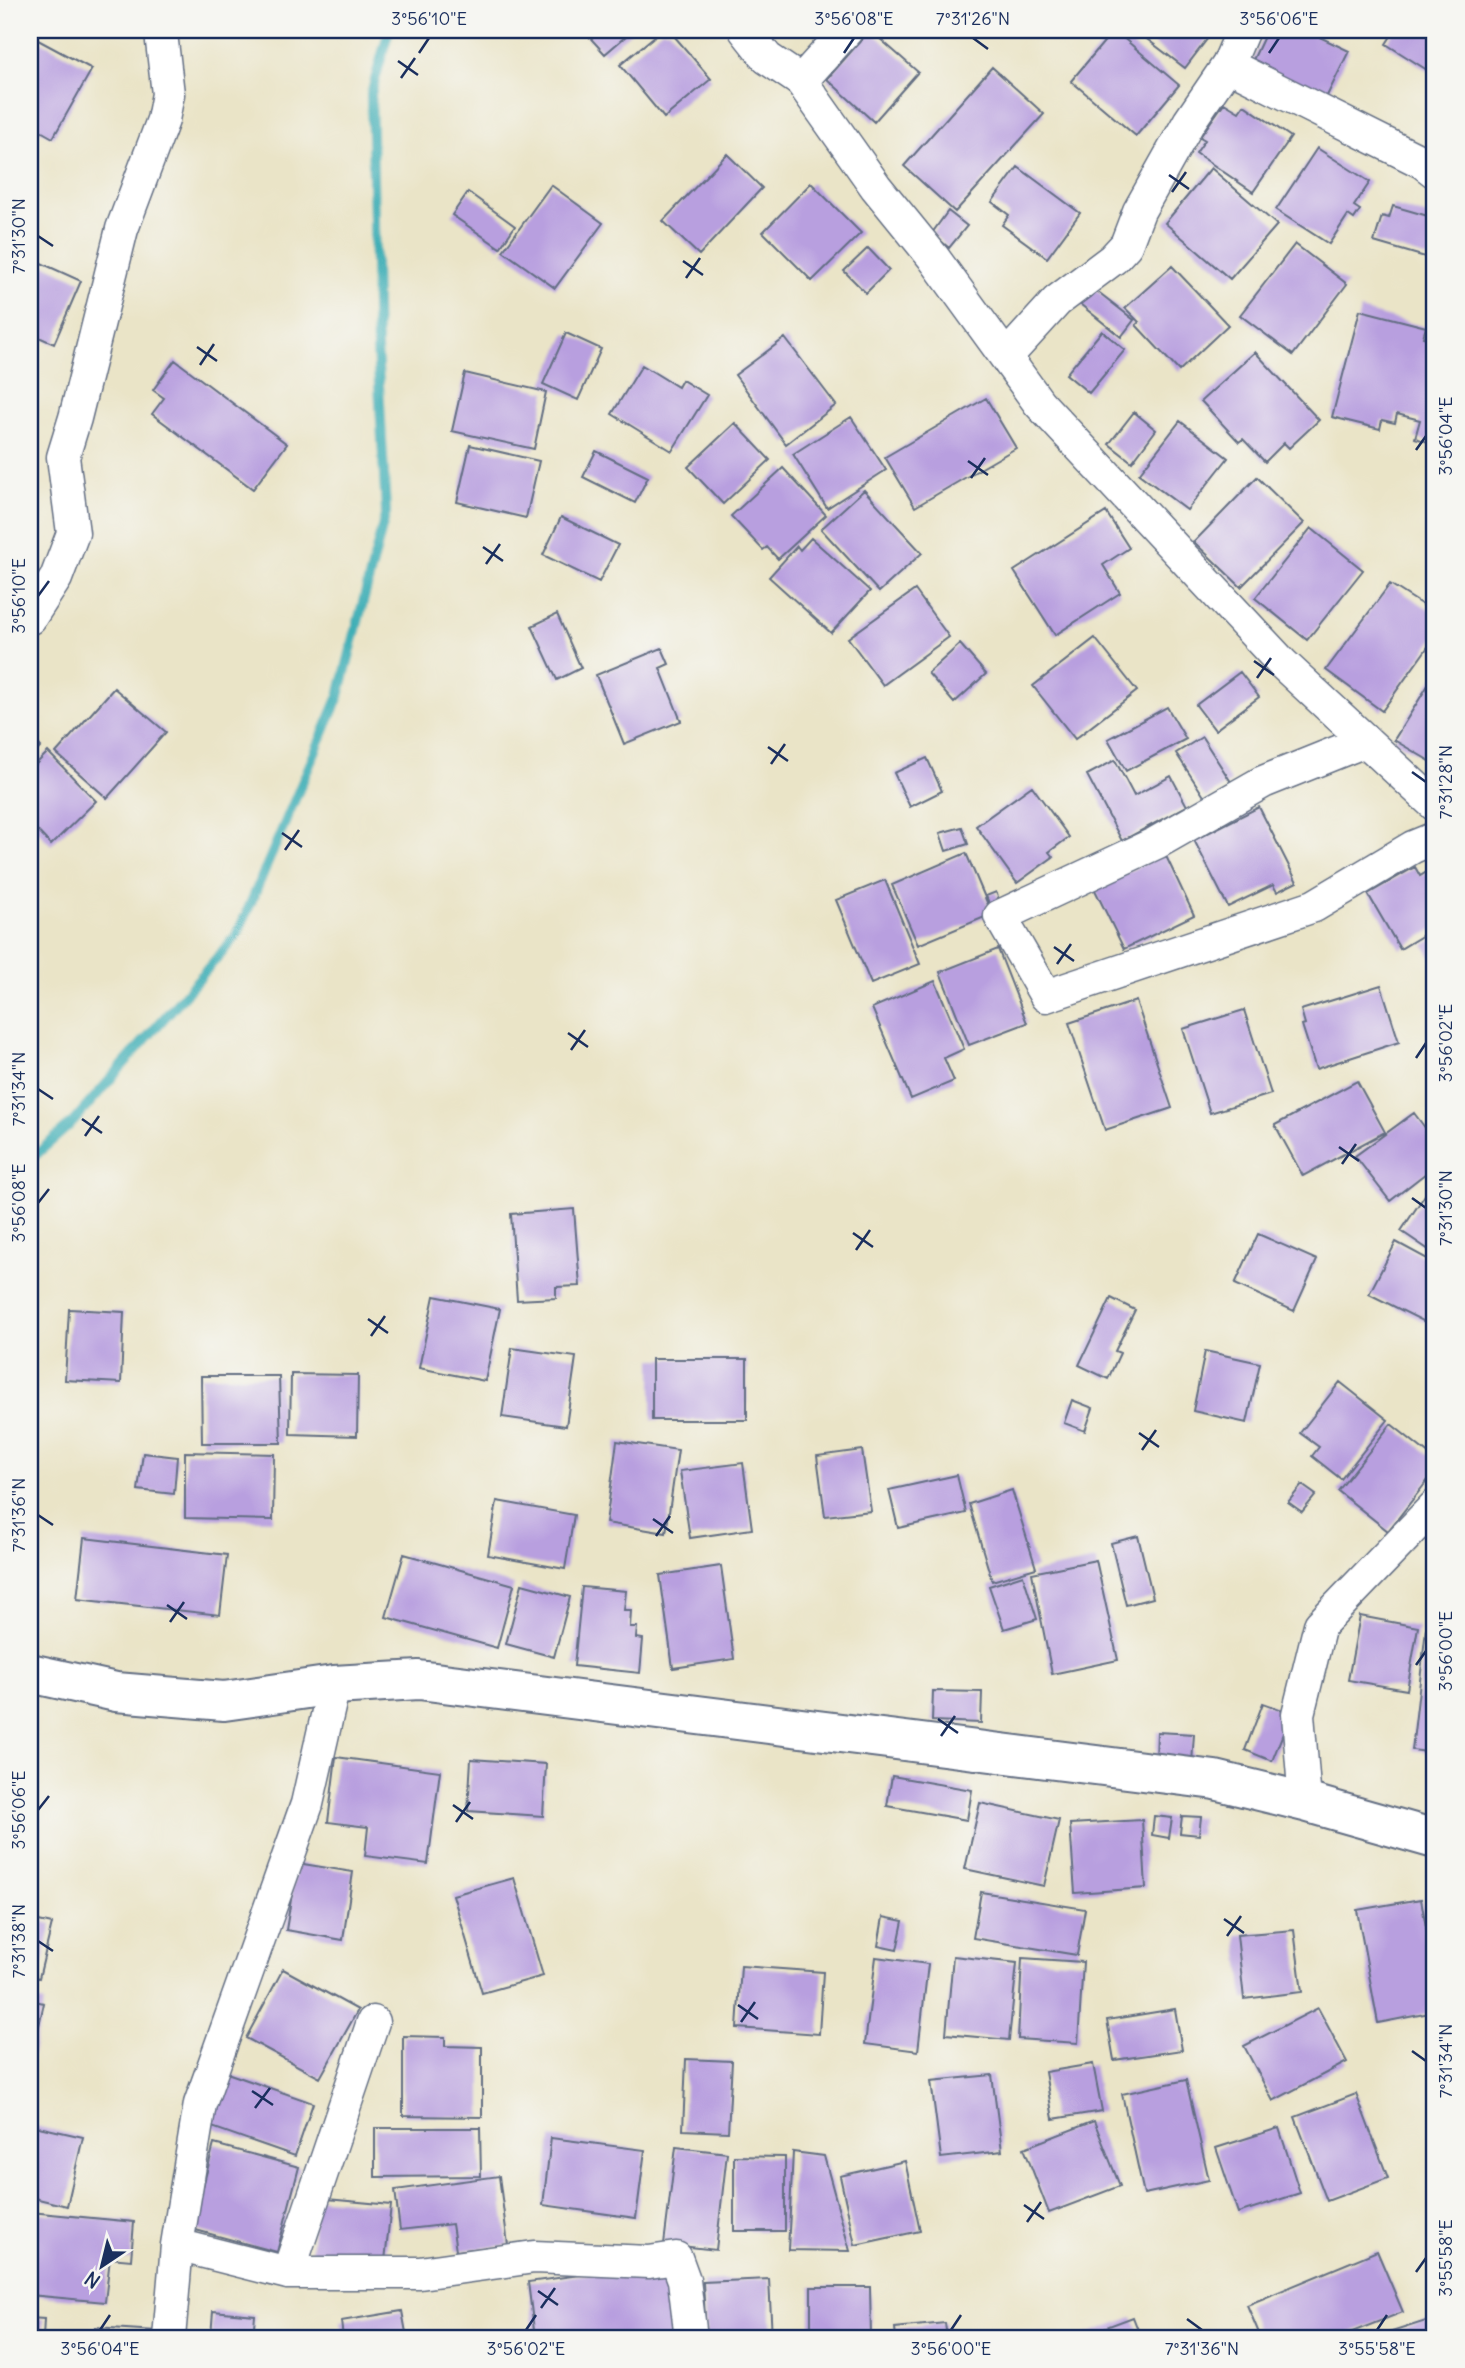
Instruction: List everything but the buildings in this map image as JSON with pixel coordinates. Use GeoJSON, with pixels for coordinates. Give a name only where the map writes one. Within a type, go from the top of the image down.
{"type":"FeatureCollection","features":[{"type":"Feature","properties":{"kind":"street"},"geometry":{"type":"LineString","coordinates":[[745,30],[767,58],[801,81],[876,187],[933,257],[1039,403],[1282,663],[1435,805]]}},
{"type":"Feature","properties":{"kind":"street"},"geometry":{"type":"LineString","coordinates":[[801,81],[847,30]]}},
{"type":"Feature","properties":{"kind":"street"},"geometry":{"type":"LineString","coordinates":[[1006,357],[1056,301],[1113,259],[1126,245],[1139,211],[1189,122],[1228,65],[1242,30]]}},
{"type":"Feature","properties":{"kind":"street"},"geometry":{"type":"LineString","coordinates":[[30,618],[56,578],[73,533],[63,457],[122,229],[163,120],[168,94],[160,33]]}},
{"type":"Feature","properties":{"kind":"street"},"geometry":{"type":"LineString","coordinates":[[1228,65],[1431,158]]}},
{"type":"Feature","properties":{"kind":"street"},"geometry":{"type":"LineString","coordinates":[[1365,741],[1263,782],[1156,843],[1000,915],[1046,996],[1314,906],[1413,847],[1435,838]]}},
{"type":"Feature","properties":{"kind":"street"},"geometry":{"type":"LineString","coordinates":[[1305,1802],[1298,1714],[1320,1625],[1435,1506]]}},
{"type":"Feature","properties":{"kind":"street"},"geometry":{"type":"LineString","coordinates":[[30,1673],[116,1692],[224,1700],[334,1685],[419,1679],[1215,1780],[1435,1839]]}},
{"type":"Feature","properties":{"kind":"street"},"geometry":{"type":"LineString","coordinates":[[170,2338],[177,2245],[200,2104],[307,1804],[334,1685]]}},
{"type":"Feature","properties":{"kind":"street"},"geometry":{"type":"LineString","coordinates":[[288,2273],[373,2022]]}},
{"type":"Feature","properties":{"kind":"street"},"geometry":{"type":"LineString","coordinates":[[177,2245],[288,2273],[420,2273],[534,2257],[649,2262],[676,2258],[684,2280],[691,2338]]}},
{"type":"Feature","properties":{"kind":"waterway"},"geometry":{"type":"LineString","coordinates":[[30,1160],[73,1122],[237,935],[339,696],[386,512],[377,348],[371,94],[389,30]]}}]}
